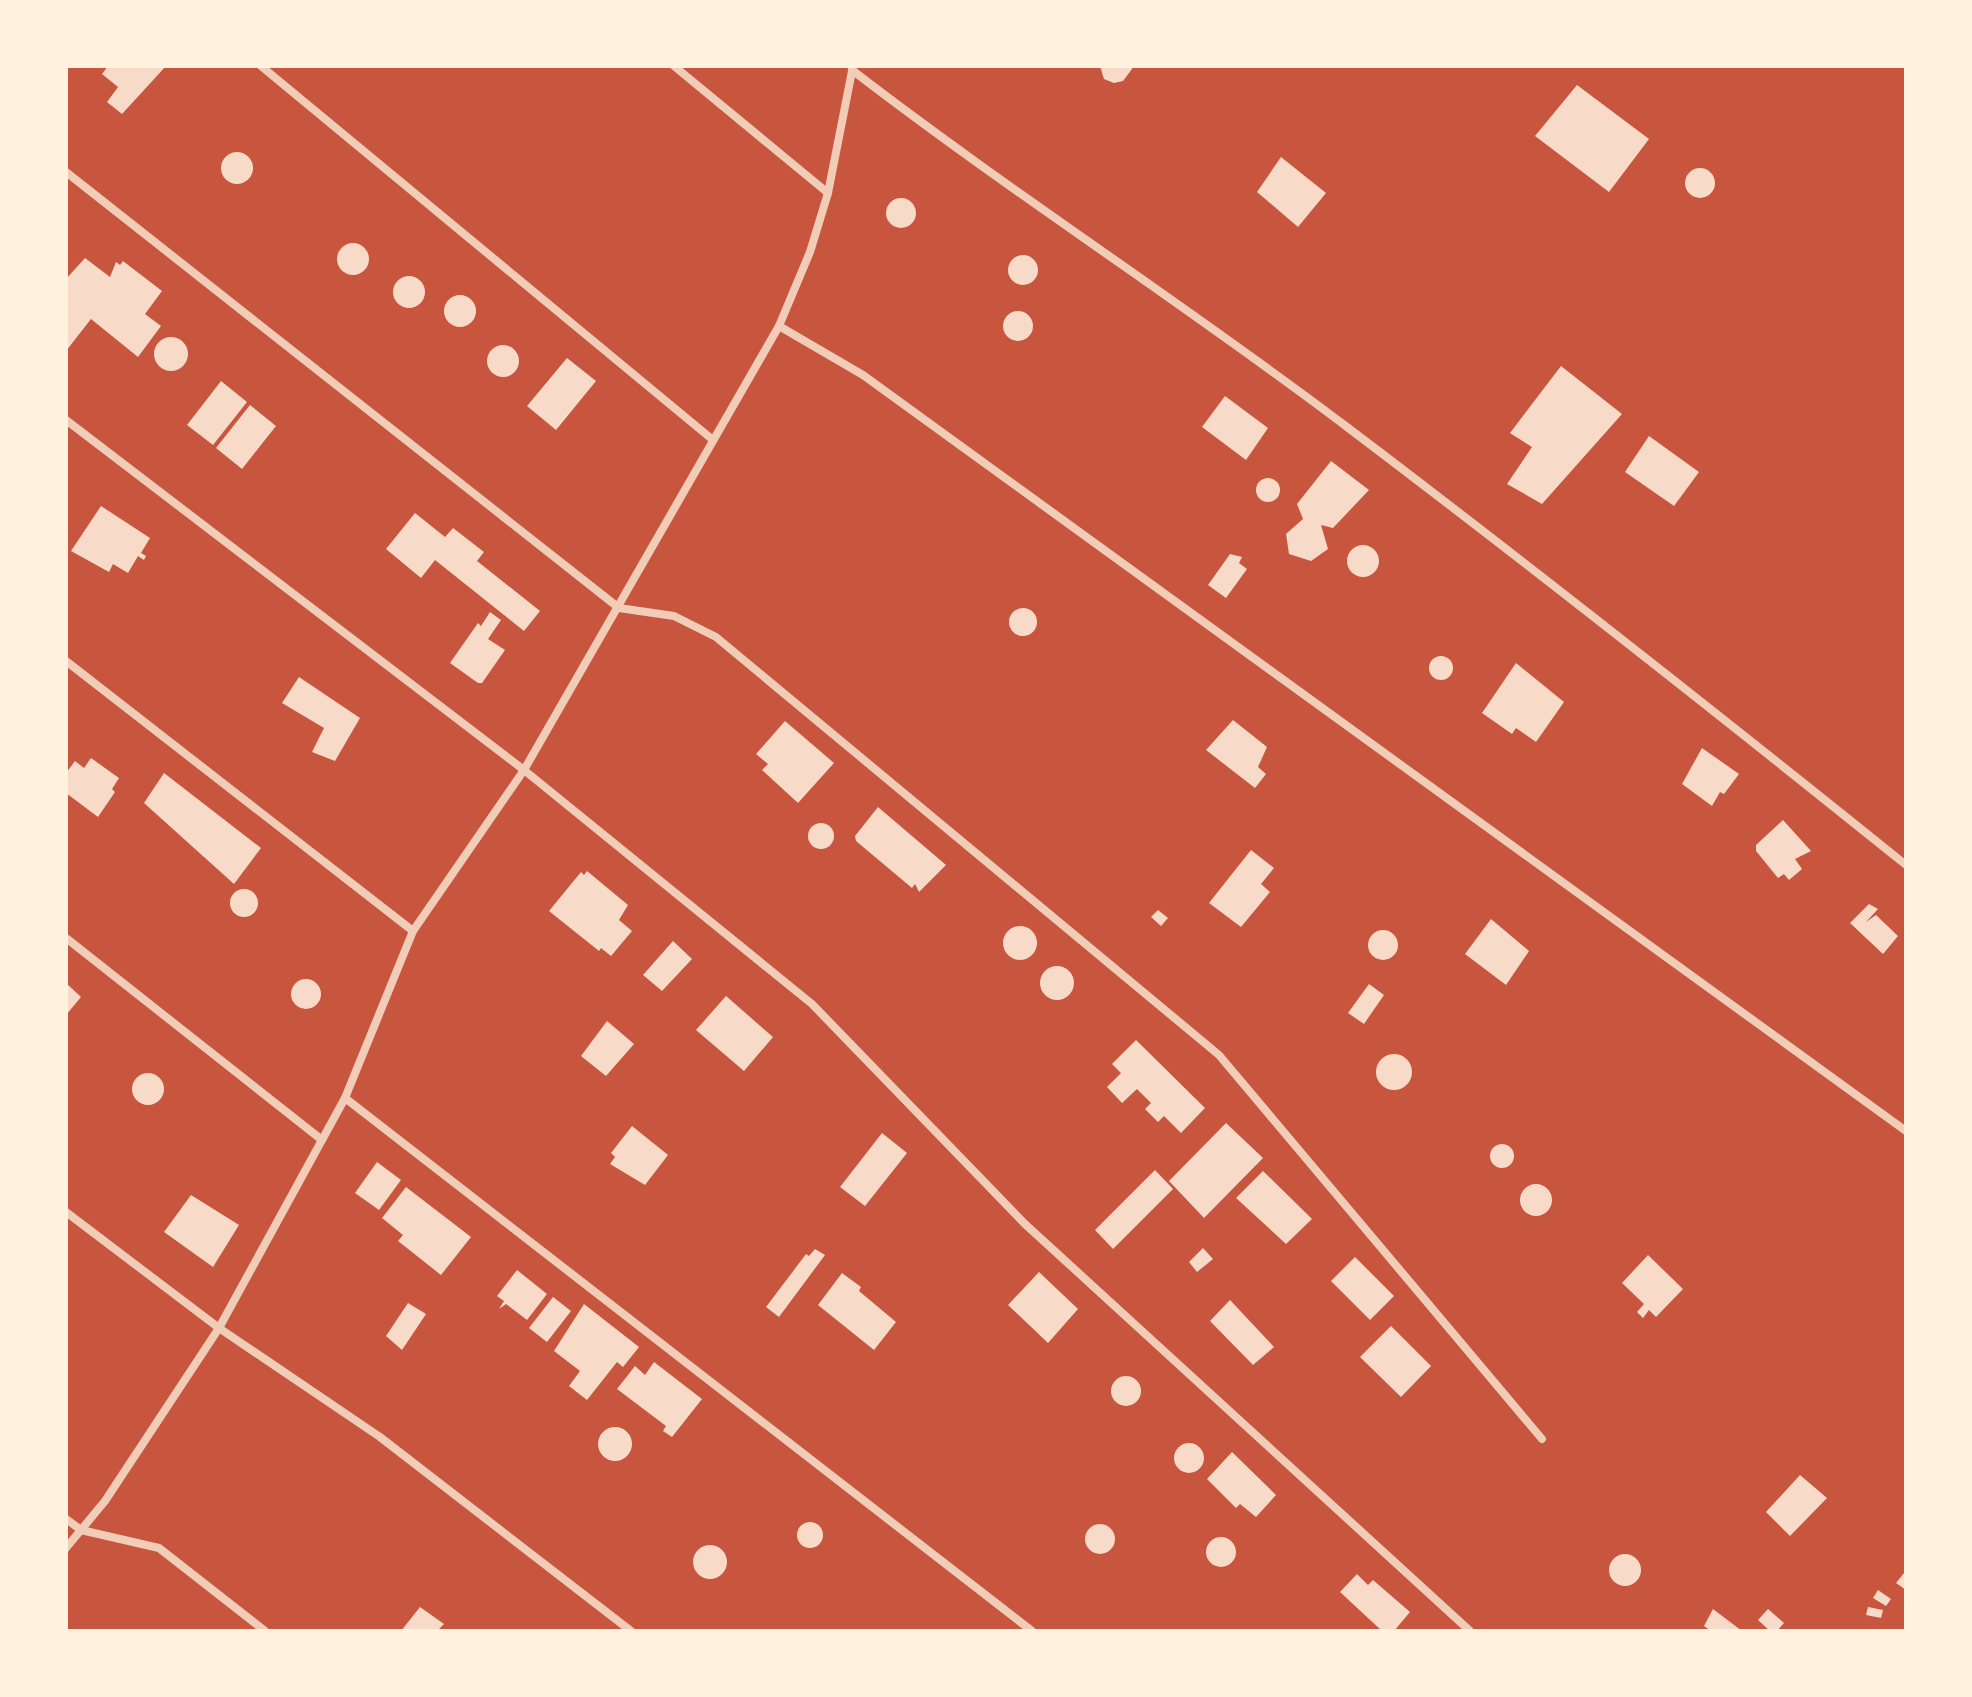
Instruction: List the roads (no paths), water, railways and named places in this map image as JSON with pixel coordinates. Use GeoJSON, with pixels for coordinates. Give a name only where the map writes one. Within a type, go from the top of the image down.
{"type":"FeatureCollection","features":[{"type":"Feature","properties":{"kind":"street"},"geometry":{"type":"LineString","coordinates":[[261,66],[713,440]]}},
{"type":"Feature","properties":{"kind":"street"},"geometry":{"type":"LineString","coordinates":[[674,66],[828,193]]}},
{"type":"Feature","properties":{"kind":"street"},"geometry":{"type":"LineString","coordinates":[[66,1548],[105,1501],[219,1328],[345,1098],[413,931],[524,770],[779,326],[810,252],[828,193],[853,68],[969,160],[1346,426],[1639,650],[1906,865]]}},
{"type":"Feature","properties":{"kind":"street"},"geometry":{"type":"LineString","coordinates":[[66,172],[619,608],[674,616],[716,637],[1219,1055],[1542,1439]]}},
{"type":"Feature","properties":{"kind":"street"},"geometry":{"type":"LineString","coordinates":[[779,326],[863,375],[1906,1131]]}},
{"type":"Feature","properties":{"kind":"street"},"geometry":{"type":"LineString","coordinates":[[66,420],[524,770],[812,1004],[1025,1224],[1470,1631]]}},
{"type":"Feature","properties":{"kind":"street"},"geometry":{"type":"LineString","coordinates":[[66,661],[413,931]]}},
{"type":"Feature","properties":{"kind":"street"},"geometry":{"type":"LineString","coordinates":[[66,938],[322,1140]]}},
{"type":"Feature","properties":{"kind":"street"},"geometry":{"type":"LineString","coordinates":[[345,1098],[1032,1631]]}},
{"type":"Feature","properties":{"kind":"street"},"geometry":{"type":"LineString","coordinates":[[66,1212],[219,1328],[380,1437],[631,1631]]}},
{"type":"Feature","properties":{"kind":"street"},"geometry":{"type":"LineString","coordinates":[[66,1519],[81,1530],[159,1548],[265,1631]]}}]}
